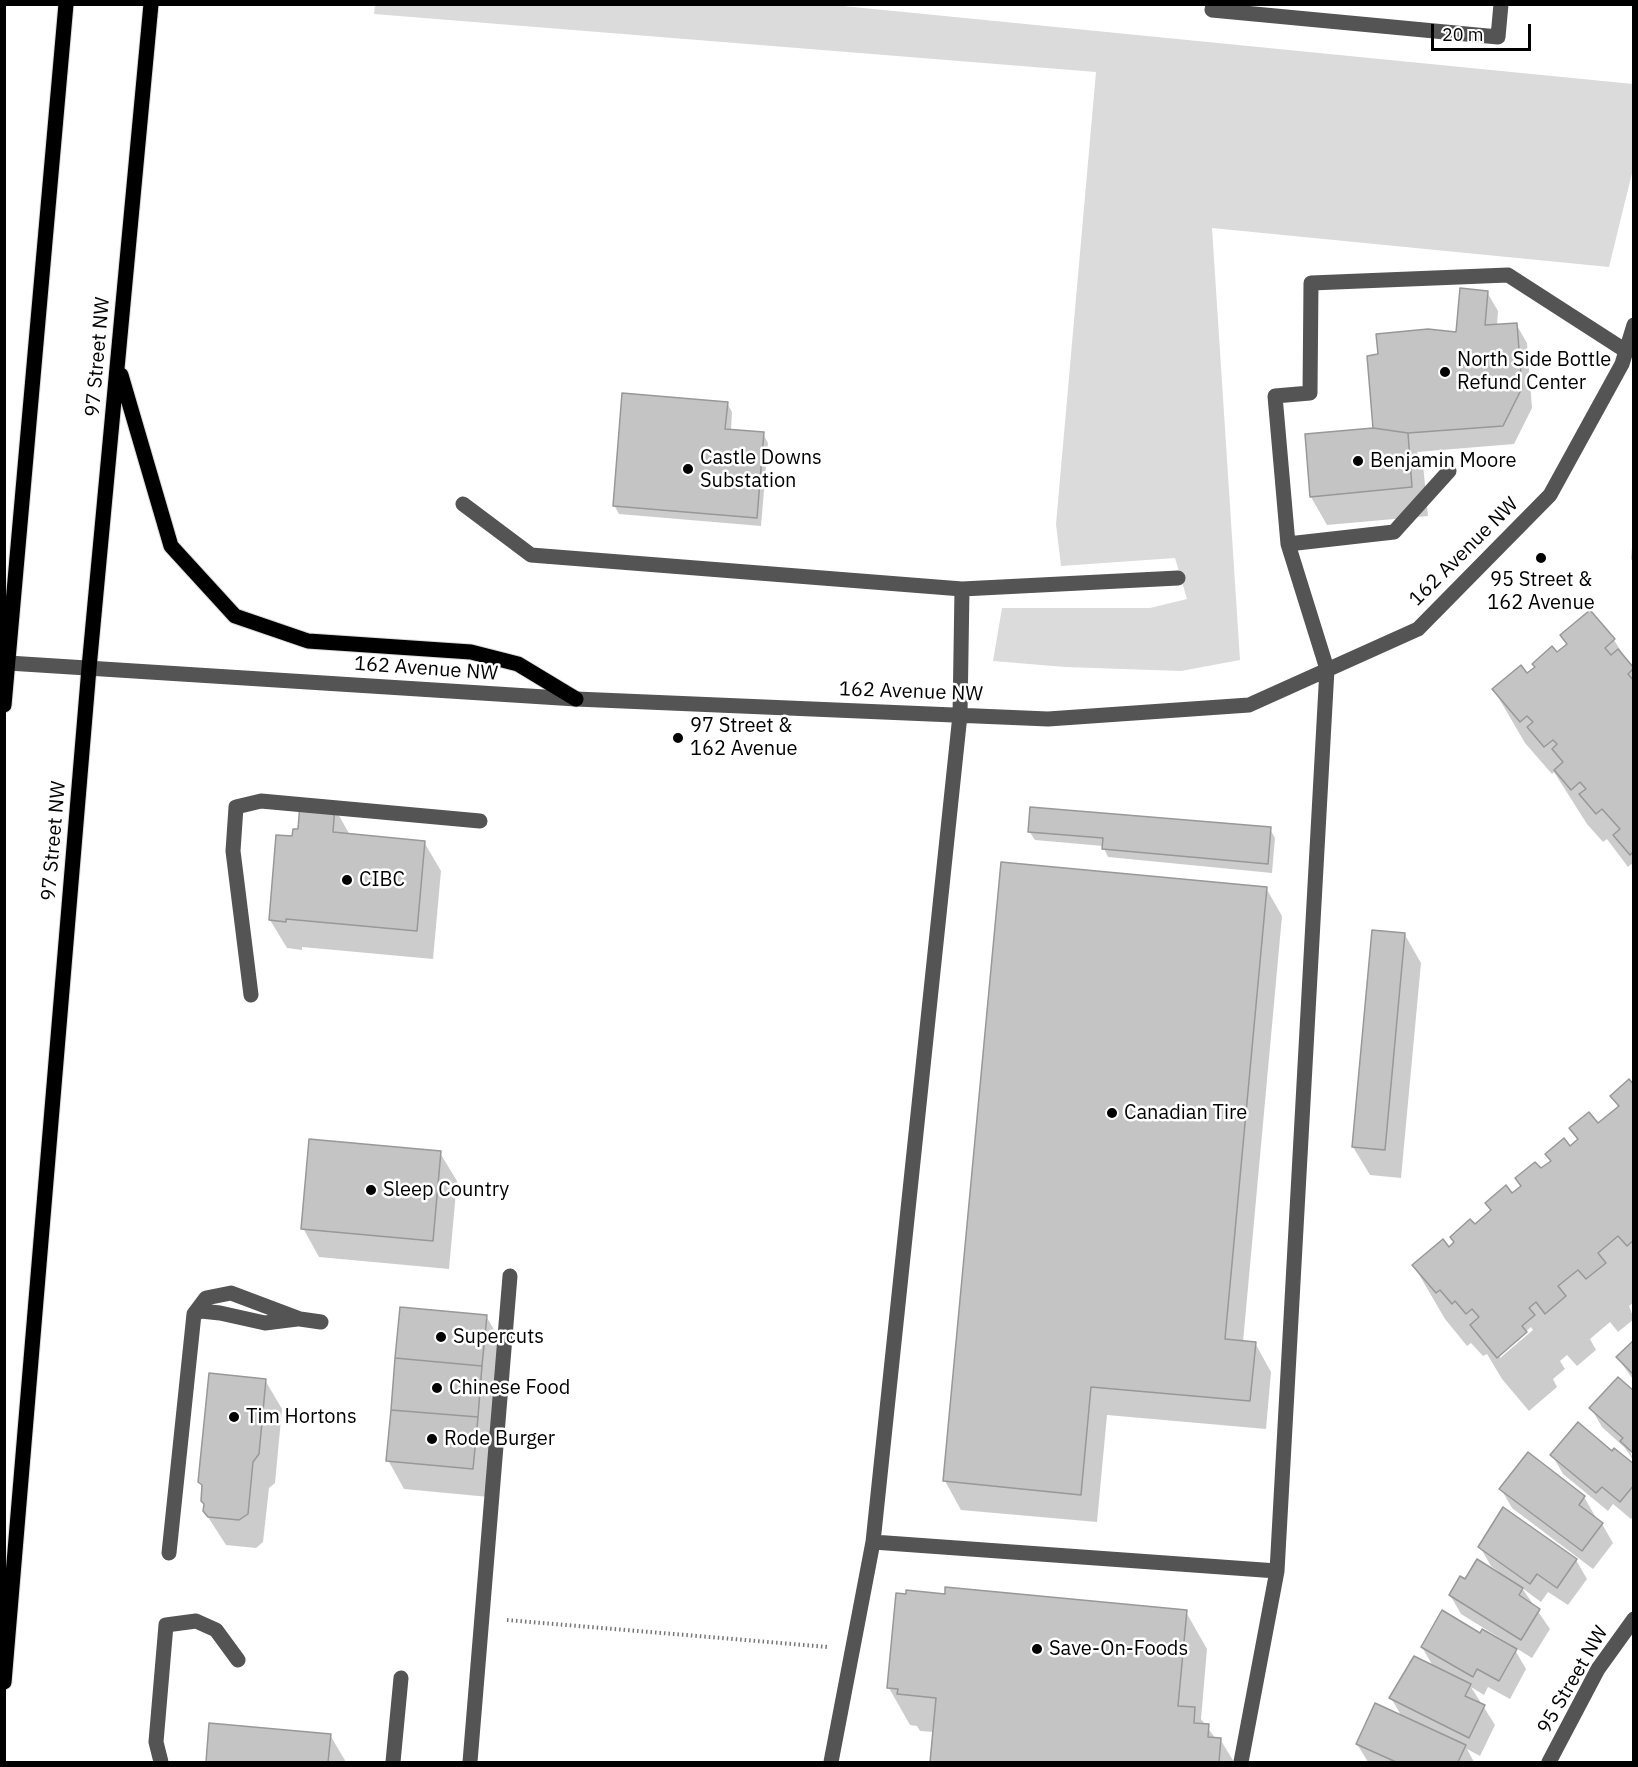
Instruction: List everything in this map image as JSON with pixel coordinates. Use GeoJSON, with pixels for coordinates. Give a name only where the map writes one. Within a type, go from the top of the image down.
{"type":"FeatureCollection","features":[{"type":"Feature","properties":{"kind":"main road"},"geometry":{"type":"LineString","coordinates":[[4,705],[66,4]]}},
{"type":"Feature","properties":{"kind":"main road","name":"97 Street NW"},"geometry":{"type":"LineString","coordinates":[[4,1682],[89,668],[152,4]]}},
{"type":"Feature","properties":{"kind":"main road"},"geometry":{"type":"LineString","coordinates":[[119,367],[171,546],[235,616],[308,641],[471,652],[518,664],[576,699]]}},
{"type":"Feature","properties":{"kind":"street"},"geometry":{"type":"LineString","coordinates":[[1213,4],[1212,10],[1498,37],[1502,4]]}},
{"type":"Feature","properties":{"kind":"street"},"geometry":{"type":"LineString","coordinates":[[1241,1762],[1277,1571],[1327,669],[1288,544],[1275,396],[1310,393],[1311,283],[1509,275],[1626,351]]}},
{"type":"Feature","properties":{"kind":"street","name":"162 Avenue NW"},"geometry":{"type":"LineString","coordinates":[[8,663],[576,699],[1048,719],[1249,705],[1418,628],[1550,495],[1622,364],[1634,325]]}},
{"type":"Feature","properties":{"kind":"street"},"geometry":{"type":"LineString","coordinates":[[1288,544],[1395,532],[1449,471]]}},
{"type":"Feature","properties":{"kind":"street"},"geometry":{"type":"LineString","coordinates":[[463,504],[531,555],[962,589],[1178,578]]}},
{"type":"Feature","properties":{"kind":"street"},"geometry":{"type":"LineString","coordinates":[[831,1762],[873,1542],[960,715],[962,589]]}},
{"type":"Feature","properties":{"kind":"street"},"geometry":{"type":"LineString","coordinates":[[251,995],[233,851],[236,807],[261,801],[480,821]]}},
{"type":"Feature","properties":{"kind":"street"},"geometry":{"type":"LineString","coordinates":[[471,1762],[510,1276]]}},
{"type":"Feature","properties":{"kind":"street"},"geometry":{"type":"LineString","coordinates":[[169,1553],[194,1314],[206,1298],[231,1293],[300,1319],[321,1322]]}},
{"type":"Feature","properties":{"kind":"street"},"geometry":{"type":"LineString","coordinates":[[194,1314],[201,1311],[220,1313],[264,1323],[300,1319]]}},
{"type":"Feature","properties":{"kind":"street"},"geometry":{"type":"LineString","coordinates":[[873,1542],[1277,1571]]}},
{"type":"Feature","properties":{"kind":"street","name":"95 Street NW"},"geometry":{"type":"LineString","coordinates":[[1549,1762],[1598,1669],[1634,1619]]}},
{"type":"Feature","properties":{"kind":"street"},"geometry":{"type":"LineString","coordinates":[[161,1762],[156,1742],[166,1625],[196,1621],[216,1630],[238,1660]]}},
{"type":"Feature","properties":{"kind":"street"},"geometry":{"type":"LineString","coordinates":[[393,1762],[401,1678]]}},
{"type":"Feature","properties":{"kind":"path"},"geometry":{"type":"LineString","coordinates":[[483,1618],[853,1649]]}},
{"type":"Feature","properties":{"kind":"shaded area"},"geometry":{"type":"Polygon","coordinates":[[[375,4],[833,5],[1633,84],[1633,169],[1609,267],[1212,228],[1240,660],[1181,671],[1065,667],[993,661],[1002,608],[1150,608],[1187,599],[1175,558],[1061,566],[1056,524],[1096,72],[374,14],[375,4]]]}},
{"type":"Feature","properties":{"kind":"building","name":"North Side Bottle Refund Center"},"geometry":{"type":"Polygon","coordinates":[[[1460,288],[1488,291],[1485,325],[1517,323],[1522,388],[1503,426],[1408,433],[1373,428],[1367,356],[1378,354],[1376,334],[1428,329],[1456,332],[1460,288]]]}},
{"type":"Feature","properties":{"kind":"building","name":"Castle Downs Substation"},"geometry":{"type":"Polygon","coordinates":[[[622,393],[728,402],[725,429],[764,432],[757,518],[613,506],[622,393]]]}},
{"type":"Feature","properties":{"kind":"building","name":"Benjamin Moore"},"geometry":{"type":"Polygon","coordinates":[[[1373,428],[1408,433],[1412,487],[1310,497],[1305,434],[1373,428]]]}},
{"type":"Feature","properties":{"kind":"building"},"geometry":{"type":"Polygon","coordinates":[[[1590,610],[1615,639],[1605,648],[1611,655],[1618,649],[1634,668],[1628,674],[1634,681],[1634,851],[1630,855],[1613,835],[1620,829],[1602,809],[1596,814],[1579,794],[1586,789],[1580,782],[1571,790],[1554,770],[1563,762],[1552,749],[1557,744],[1553,740],[1544,747],[1527,727],[1533,722],[1527,716],[1520,722],[1492,689],[1521,665],[1527,673],[1535,667],[1532,664],[1552,646],[1557,652],[1567,644],[1560,635],[1590,610]]]}},
{"type":"Feature","properties":{"kind":"building","name":"CIBC"},"geometry":{"type":"Polygon","coordinates":[[[300,803],[335,806],[333,832],[425,841],[417,931],[286,919],[286,922],[269,920],[276,835],[292,836],[293,829],[298,829],[300,803]]]}},
{"type":"Feature","properties":{"kind":"building"},"geometry":{"type":"Polygon","coordinates":[[[1030,807],[1271,827],[1268,864],[1102,849],[1103,838],[1028,832],[1030,807]]]}},
{"type":"Feature","properties":{"kind":"building","name":"Canadian Tire"},"geometry":{"type":"Polygon","coordinates":[[[1001,862],[1267,887],[1225,1339],[1256,1342],[1250,1401],[1091,1387],[1081,1495],[943,1481],[1001,862]]]}},
{"type":"Feature","properties":{"kind":"building"},"geometry":{"type":"Polygon","coordinates":[[[1372,930],[1405,933],[1385,1150],[1352,1147],[1372,930]]]}},
{"type":"Feature","properties":{"kind":"building"},"geometry":{"type":"Polygon","coordinates":[[[1629,1079],[1634,1085],[1634,1240],[1627,1246],[1618,1236],[1598,1253],[1606,1263],[1586,1279],[1578,1270],[1558,1286],[1566,1296],[1545,1314],[1536,1302],[1529,1308],[1535,1315],[1522,1326],[1527,1332],[1497,1358],[1470,1325],[1479,1317],[1472,1309],[1466,1314],[1455,1301],[1452,1304],[1440,1290],[1436,1293],[1412,1265],[1443,1239],[1449,1247],[1454,1242],[1450,1237],[1470,1219],[1475,1224],[1491,1210],[1485,1203],[1506,1185],[1512,1193],[1521,1186],[1515,1178],[1535,1162],[1541,1168],[1551,1161],[1545,1154],[1564,1138],[1570,1146],[1578,1139],[1569,1128],[1589,1112],[1598,1123],[1619,1106],[1610,1096],[1629,1079]]]}},
{"type":"Feature","properties":{"kind":"building","name":"Sleep Country"},"geometry":{"type":"Polygon","coordinates":[[[309,1139],[441,1151],[433,1241],[301,1229],[309,1139]]]}},
{"type":"Feature","properties":{"kind":"building","name":"Supercuts"},"geometry":{"type":"Polygon","coordinates":[[[400,1307],[487,1315],[482,1366],[395,1358],[400,1307]]]}},
{"type":"Feature","properties":{"kind":"building"},"geometry":{"type":"Polygon","coordinates":[[[1634,1340],[1634,1375],[1616,1357],[1634,1340]]]}},
{"type":"Feature","properties":{"kind":"building","name":"Chinese Food"},"geometry":{"type":"Polygon","coordinates":[[[395,1358],[482,1366],[478,1417],[391,1410],[395,1358]]]}},
{"type":"Feature","properties":{"kind":"building","name":"Tim Hortons"},"geometry":{"type":"Polygon","coordinates":[[[209,1373],[266,1379],[259,1454],[253,1462],[248,1514],[239,1520],[208,1517],[203,1511],[202,1485],[198,1482],[209,1373]]]}},
{"type":"Feature","properties":{"kind":"building"},"geometry":{"type":"Polygon","coordinates":[[[1618,1377],[1634,1391],[1634,1454],[1620,1441],[1623,1438],[1589,1408],[1618,1377]]]}},
{"type":"Feature","properties":{"kind":"building","name":"Rode Burger"},"geometry":{"type":"Polygon","coordinates":[[[391,1410],[478,1417],[473,1469],[386,1461],[391,1410]]]}},
{"type":"Feature","properties":{"kind":"building"},"geometry":{"type":"Polygon","coordinates":[[[1578,1422],[1612,1451],[1614,1448],[1634,1464],[1634,1485],[1620,1502],[1602,1487],[1596,1493],[1550,1455],[1578,1422]]]}},
{"type":"Feature","properties":{"kind":"building"},"geometry":{"type":"Polygon","coordinates":[[[1528,1452],[1585,1496],[1579,1505],[1603,1523],[1582,1551],[1499,1489],[1528,1452]]]}},
{"type":"Feature","properties":{"kind":"building"},"geometry":{"type":"Polygon","coordinates":[[[1503,1507],[1577,1559],[1557,1588],[1537,1574],[1530,1584],[1478,1547],[1503,1507]]]}},
{"type":"Feature","properties":{"kind":"building"},"geometry":{"type":"Polygon","coordinates":[[[1477,1559],[1523,1588],[1519,1595],[1540,1609],[1521,1640],[1449,1595],[1460,1576],[1465,1579],[1477,1559]]]}},
{"type":"Feature","properties":{"kind":"building","name":"Save-On-Foods"},"geometry":{"type":"Polygon","coordinates":[[[945,1587],[1187,1610],[1178,1706],[1195,1707],[1194,1723],[1209,1724],[1208,1737],[1221,1738],[1219,1762],[930,1762],[936,1698],[897,1694],[898,1689],[887,1688],[896,1593],[906,1594],[906,1590],[945,1594],[945,1587]]]}},
{"type":"Feature","properties":{"kind":"building"},"geometry":{"type":"Polygon","coordinates":[[[1442,1610],[1480,1633],[1482,1629],[1517,1649],[1499,1681],[1477,1669],[1473,1677],[1421,1647],[1442,1610]]]}},
{"type":"Feature","properties":{"kind":"building"},"geometry":{"type":"Polygon","coordinates":[[[1414,1656],[1471,1684],[1465,1696],[1485,1705],[1469,1738],[1389,1698],[1414,1656]]]}},
{"type":"Feature","properties":{"kind":"building"},"geometry":{"type":"Polygon","coordinates":[[[1375,1703],[1466,1745],[1458,1762],[1396,1762],[1356,1744],[1375,1703]]]}},
{"type":"Feature","properties":{"kind":"building"},"geometry":{"type":"Polygon","coordinates":[[[209,1723],[331,1734],[328,1762],[206,1762],[209,1723]]]}},
{"type":"Feature","properties":{"kind":"place","name":"North Side Bottle Refund Center"},"geometry":{"type":"Point","coordinates":[1445,372]}},
{"type":"Feature","properties":{"kind":"place","name":"Benjamin Moore"},"geometry":{"type":"Point","coordinates":[1358,461]}},
{"type":"Feature","properties":{"kind":"place","name":"Castle Downs Substation"},"geometry":{"type":"Point","coordinates":[688,469]}},
{"type":"Feature","properties":{"kind":"place","name":"95 Street & 162 Avenue"},"geometry":{"type":"Point","coordinates":[1541,558]}},
{"type":"Feature","properties":{"kind":"place","name":"97 Street & 162 Avenue"},"geometry":{"type":"Point","coordinates":[678,738]}},
{"type":"Feature","properties":{"kind":"place","name":"CIBC"},"geometry":{"type":"Point","coordinates":[347,880]}},
{"type":"Feature","properties":{"kind":"place","name":"Canadian Tire"},"geometry":{"type":"Point","coordinates":[1112,1113]}},
{"type":"Feature","properties":{"kind":"place","name":"Sleep Country"},"geometry":{"type":"Point","coordinates":[371,1190]}},
{"type":"Feature","properties":{"kind":"place","name":"Supercuts"},"geometry":{"type":"Point","coordinates":[441,1337]}},
{"type":"Feature","properties":{"kind":"place","name":"Chinese Food"},"geometry":{"type":"Point","coordinates":[437,1388]}},
{"type":"Feature","properties":{"kind":"place","name":"Tim Hortons"},"geometry":{"type":"Point","coordinates":[234,1417]}},
{"type":"Feature","properties":{"kind":"place","name":"Rode Burger"},"geometry":{"type":"Point","coordinates":[432,1439]}},
{"type":"Feature","properties":{"kind":"place","name":"Save-On-Foods"},"geometry":{"type":"Point","coordinates":[1037,1649]}}]}
